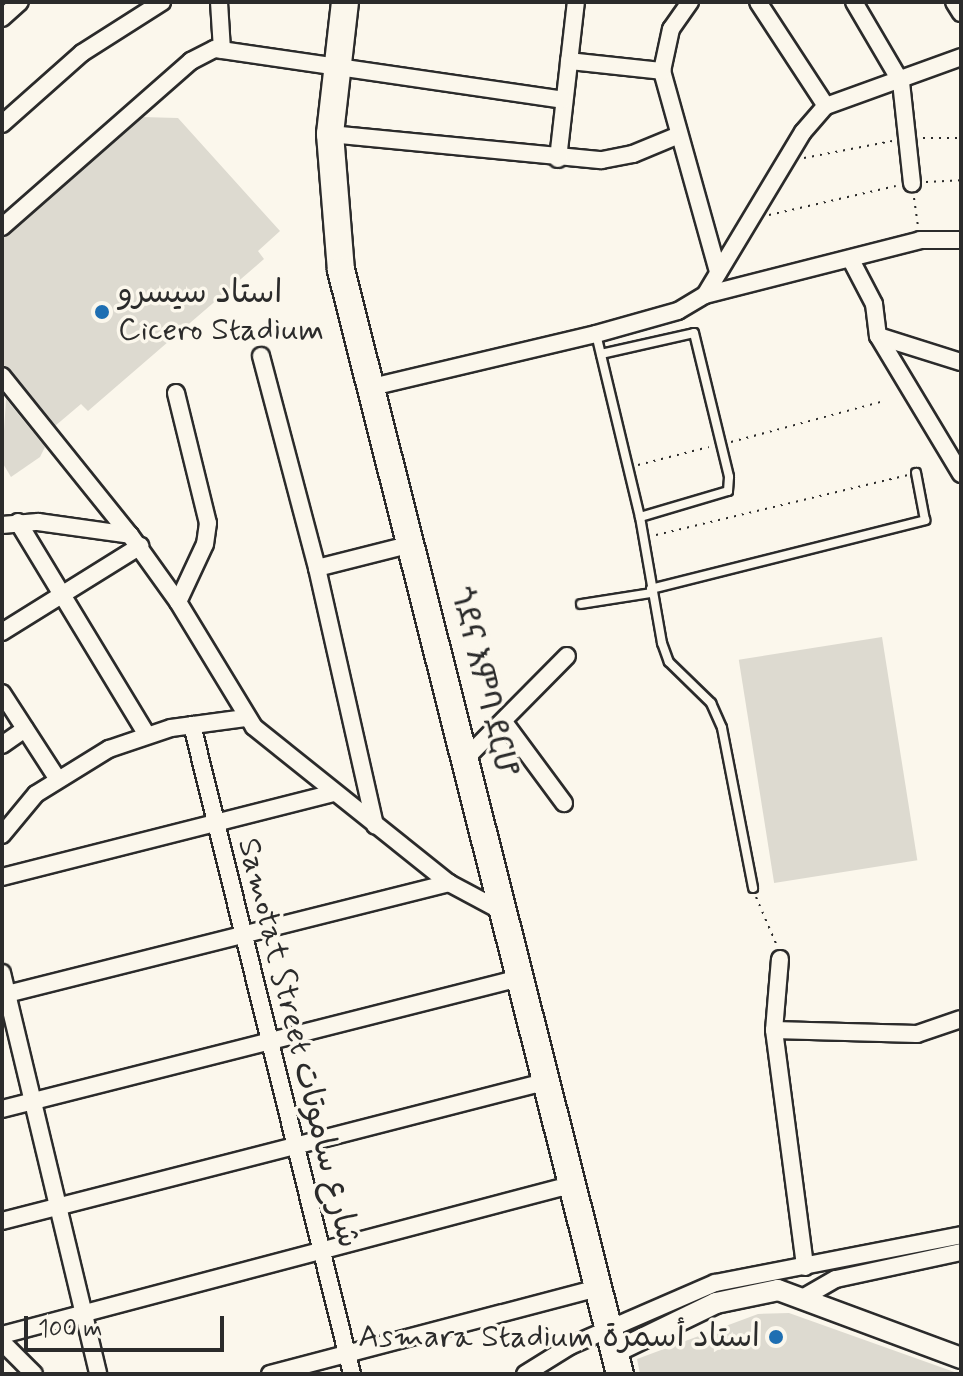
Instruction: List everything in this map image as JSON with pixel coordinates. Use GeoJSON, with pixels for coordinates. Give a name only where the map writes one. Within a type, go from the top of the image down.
{"type":"FeatureCollection","features":[{"type":"Feature","properties":{"kind":"highway","name":"ጎደና እምባ ደርሆ"},"geometry":{"type":"LineString","coordinates":[[345,2],[330,134],[341,270],[507,914],[544,1082],[613,1353]]}},
{"type":"Feature","properties":{"kind":"street"},"geometry":{"type":"LineString","coordinates":[[2,18],[20,2]]}},
{"type":"Feature","properties":{"kind":"street"},"geometry":{"type":"LineString","coordinates":[[2,124],[82,53],[162,2]]}},
{"type":"Feature","properties":{"kind":"street"},"geometry":{"type":"LineString","coordinates":[[219,2],[222,50]]}},
{"type":"Feature","properties":{"kind":"street"},"geometry":{"type":"LineString","coordinates":[[558,159],[576,2]]}},
{"type":"Feature","properties":{"kind":"street"},"geometry":{"type":"LineString","coordinates":[[674,2],[662,71],[718,272]]}},
{"type":"Feature","properties":{"kind":"street"},"geometry":{"type":"LineString","coordinates":[[671,29],[690,2]]}},
{"type":"Feature","properties":{"kind":"street"},"geometry":{"type":"LineString","coordinates":[[758,2],[826,106]]}},
{"type":"Feature","properties":{"kind":"street"},"geometry":{"type":"LineString","coordinates":[[854,2],[901,82],[912,183]]}},
{"type":"Feature","properties":{"kind":"street"},"geometry":{"type":"LineString","coordinates":[[954,2],[961,13]]}},
{"type":"Feature","properties":{"kind":"street"},"geometry":{"type":"LineString","coordinates":[[2,227],[191,61],[222,50],[336,71],[563,100]]}},
{"type":"Feature","properties":{"kind":"street"},"geometry":{"type":"LineString","coordinates":[[705,295],[784,162],[826,106],[901,82],[961,57]]}},
{"type":"Feature","properties":{"kind":"street"},"geometry":{"type":"LineString","coordinates":[[569,61],[662,71]]}},
{"type":"Feature","properties":{"kind":"street"},"geometry":{"type":"LineString","coordinates":[[330,134],[558,159],[633,154],[679,135]]}},
{"type":"Feature","properties":{"kind":"street"},"geometry":{"type":"LineString","coordinates":[[372,387],[596,334],[678,311],[705,295],[920,240],[961,240]]}},
{"type":"Feature","properties":{"kind":"street"},"geometry":{"type":"LineString","coordinates":[[851,260],[874,304],[878,336],[961,474]]}},
{"type":"Feature","properties":{"kind":"street"},"geometry":{"type":"LineString","coordinates":[[878,336],[961,362]]}},
{"type":"Feature","properties":{"kind":"street"},"geometry":{"type":"LineString","coordinates":[[261,356],[317,568],[375,826]]}},
{"type":"Feature","properties":{"kind":"street"},"geometry":{"type":"LineString","coordinates":[[2,376],[135,541],[178,602],[245,718],[333,793],[449,883],[507,914]]}},
{"type":"Feature","properties":{"kind":"street"},"geometry":{"type":"LineString","coordinates":[[176,393],[208,523],[205,544],[178,602]]}},
{"type":"Feature","properties":{"kind":"street"},"geometry":{"type":"LineString","coordinates":[[10,523],[135,541]]}},
{"type":"Feature","properties":{"kind":"street"},"geometry":{"type":"LineString","coordinates":[[10,523],[61,595],[147,735]]}},
{"type":"Feature","properties":{"kind":"street"},"geometry":{"type":"LineString","coordinates":[[2,632],[61,595],[135,541]]}},
{"type":"Feature","properties":{"kind":"street"},"geometry":{"type":"LineString","coordinates":[[317,568],[412,544]]}},
{"type":"Feature","properties":{"kind":"street"},"geometry":{"type":"LineString","coordinates":[[467,757],[567,656]]}},
{"type":"Feature","properties":{"kind":"street"},"geometry":{"type":"LineString","coordinates":[[2,693],[57,778]]}},
{"type":"Feature","properties":{"kind":"street"},"geometry":{"type":"LineString","coordinates":[[2,835],[25,804],[57,778],[147,735],[245,718]]}},
{"type":"Feature","properties":{"kind":"street"},"geometry":{"type":"LineString","coordinates":[[504,722],[564,803]]}},
{"type":"Feature","properties":{"kind":"street","name":"Samotat Street شارع ساموتات"},"geometry":{"type":"LineString","coordinates":[[192,725],[214,825],[272,1041],[352,1374]]}},
{"type":"Feature","properties":{"kind":"street"},"geometry":{"type":"LineString","coordinates":[[2,745],[25,729]]}},
{"type":"Feature","properties":{"kind":"street"},"geometry":{"type":"LineString","coordinates":[[2,877],[333,793]]}},
{"type":"Feature","properties":{"kind":"street"},"geometry":{"type":"LineString","coordinates":[[7,994],[449,883]]}},
{"type":"Feature","properties":{"kind":"street"},"geometry":{"type":"LineString","coordinates":[[780,959],[774,1030],[805,1267]]}},
{"type":"Feature","properties":{"kind":"street"},"geometry":{"type":"LineString","coordinates":[[2,973],[55,1207],[86,1311],[98,1374]]}},
{"type":"Feature","properties":{"kind":"street"},"geometry":{"type":"LineString","coordinates":[[2,1109],[520,978]]}},
{"type":"Feature","properties":{"kind":"street"},"geometry":{"type":"LineString","coordinates":[[774,1030],[917,1034],[961,1019]]}},
{"type":"Feature","properties":{"kind":"street"},"geometry":{"type":"LineString","coordinates":[[2,1221],[544,1082]]}},
{"type":"Feature","properties":{"kind":"street"},"geometry":{"type":"LineString","coordinates":[[2,1335],[570,1185]]}},
{"type":"Feature","properties":{"kind":"street"},"geometry":{"type":"LineString","coordinates":[[613,1353],[715,1283],[961,1235]]}},
{"type":"Feature","properties":{"kind":"street"},"geometry":{"type":"LineString","coordinates":[[806,1296],[836,1279],[961,1252]]}},
{"type":"Feature","properties":{"kind":"street"},"geometry":{"type":"LineString","coordinates":[[270,1374],[595,1289]]}},
{"type":"Feature","properties":{"kind":"street"},"geometry":{"type":"LineString","coordinates":[[525,1374],[565,1348],[613,1353],[738,1295],[778,1290],[806,1296],[961,1358]]}},
{"type":"Feature","properties":{"kind":"street"},"geometry":{"type":"LineString","coordinates":[[2,1342],[34,1374]]}},
{"type":"Feature","properties":{"kind":"lane"},"geometry":{"type":"LineString","coordinates":[[601,354],[694,333],[721,444],[728,491],[640,517]]}},
{"type":"Feature","properties":{"kind":"lane"},"geometry":{"type":"LineString","coordinates":[[596,334],[640,517],[651,591],[669,662],[704,694],[722,728],[753,888]]}},
{"type":"Feature","properties":{"kind":"lane"},"geometry":{"type":"LineString","coordinates":[[581,604],[651,591],[925,520],[916,473]]}},
{"type":"Feature","properties":{"kind":"path"},"geometry":{"type":"LineString","coordinates":[[784,162],[907,138],[961,138]]}},
{"type":"Feature","properties":{"kind":"path"},"geometry":{"type":"LineString","coordinates":[[749,220],[912,183],[961,180]]}},
{"type":"Feature","properties":{"kind":"path"},"geometry":{"type":"LineString","coordinates":[[912,183],[920,240]]}},
{"type":"Feature","properties":{"kind":"path"},"geometry":{"type":"LineString","coordinates":[[629,468],[884,401]]}},
{"type":"Feature","properties":{"kind":"path"},"geometry":{"type":"LineString","coordinates":[[644,539],[916,473]]}},
{"type":"Feature","properties":{"kind":"path"},"geometry":{"type":"LineString","coordinates":[[753,888],[780,959]]}},
{"type":"Feature","properties":{"kind":"shaded area","name":"استاد سيسرو Cicero Stadium"},"geometry":{"type":"Polygon","coordinates":[[[141,117],[178,118],[280,231],[258,251],[264,259],[88,411],[81,404],[55,426],[2,365],[2,237],[141,117]]]}},
{"type":"Feature","properties":{"kind":"shaded area"},"geometry":{"type":"Polygon","coordinates":[[[6,399],[45,447],[40,457],[11,477],[2,462],[6,399]]]}},
{"type":"Feature","properties":{"kind":"shaded area"},"geometry":{"type":"Polygon","coordinates":[[[882,637],[917,860],[774,883],[739,660],[882,637]]]}},
{"type":"Feature","properties":{"kind":"shaded area","name":"Asmara Stadium استاد أسمرة"},"geometry":{"type":"Polygon","coordinates":[[[789,1313],[960,1374],[640,1374],[637,1359],[758,1314],[789,1313]]]}},
{"type":"Feature","properties":{"kind":"place","name":"استاد سيسرو Cicero Stadium"},"geometry":{"type":"Point","coordinates":[102,312]}},
{"type":"Feature","properties":{"kind":"place","name":"Asmara Stadium استاد أسمرة"},"geometry":{"type":"Point","coordinates":[776,1337]}}]}
